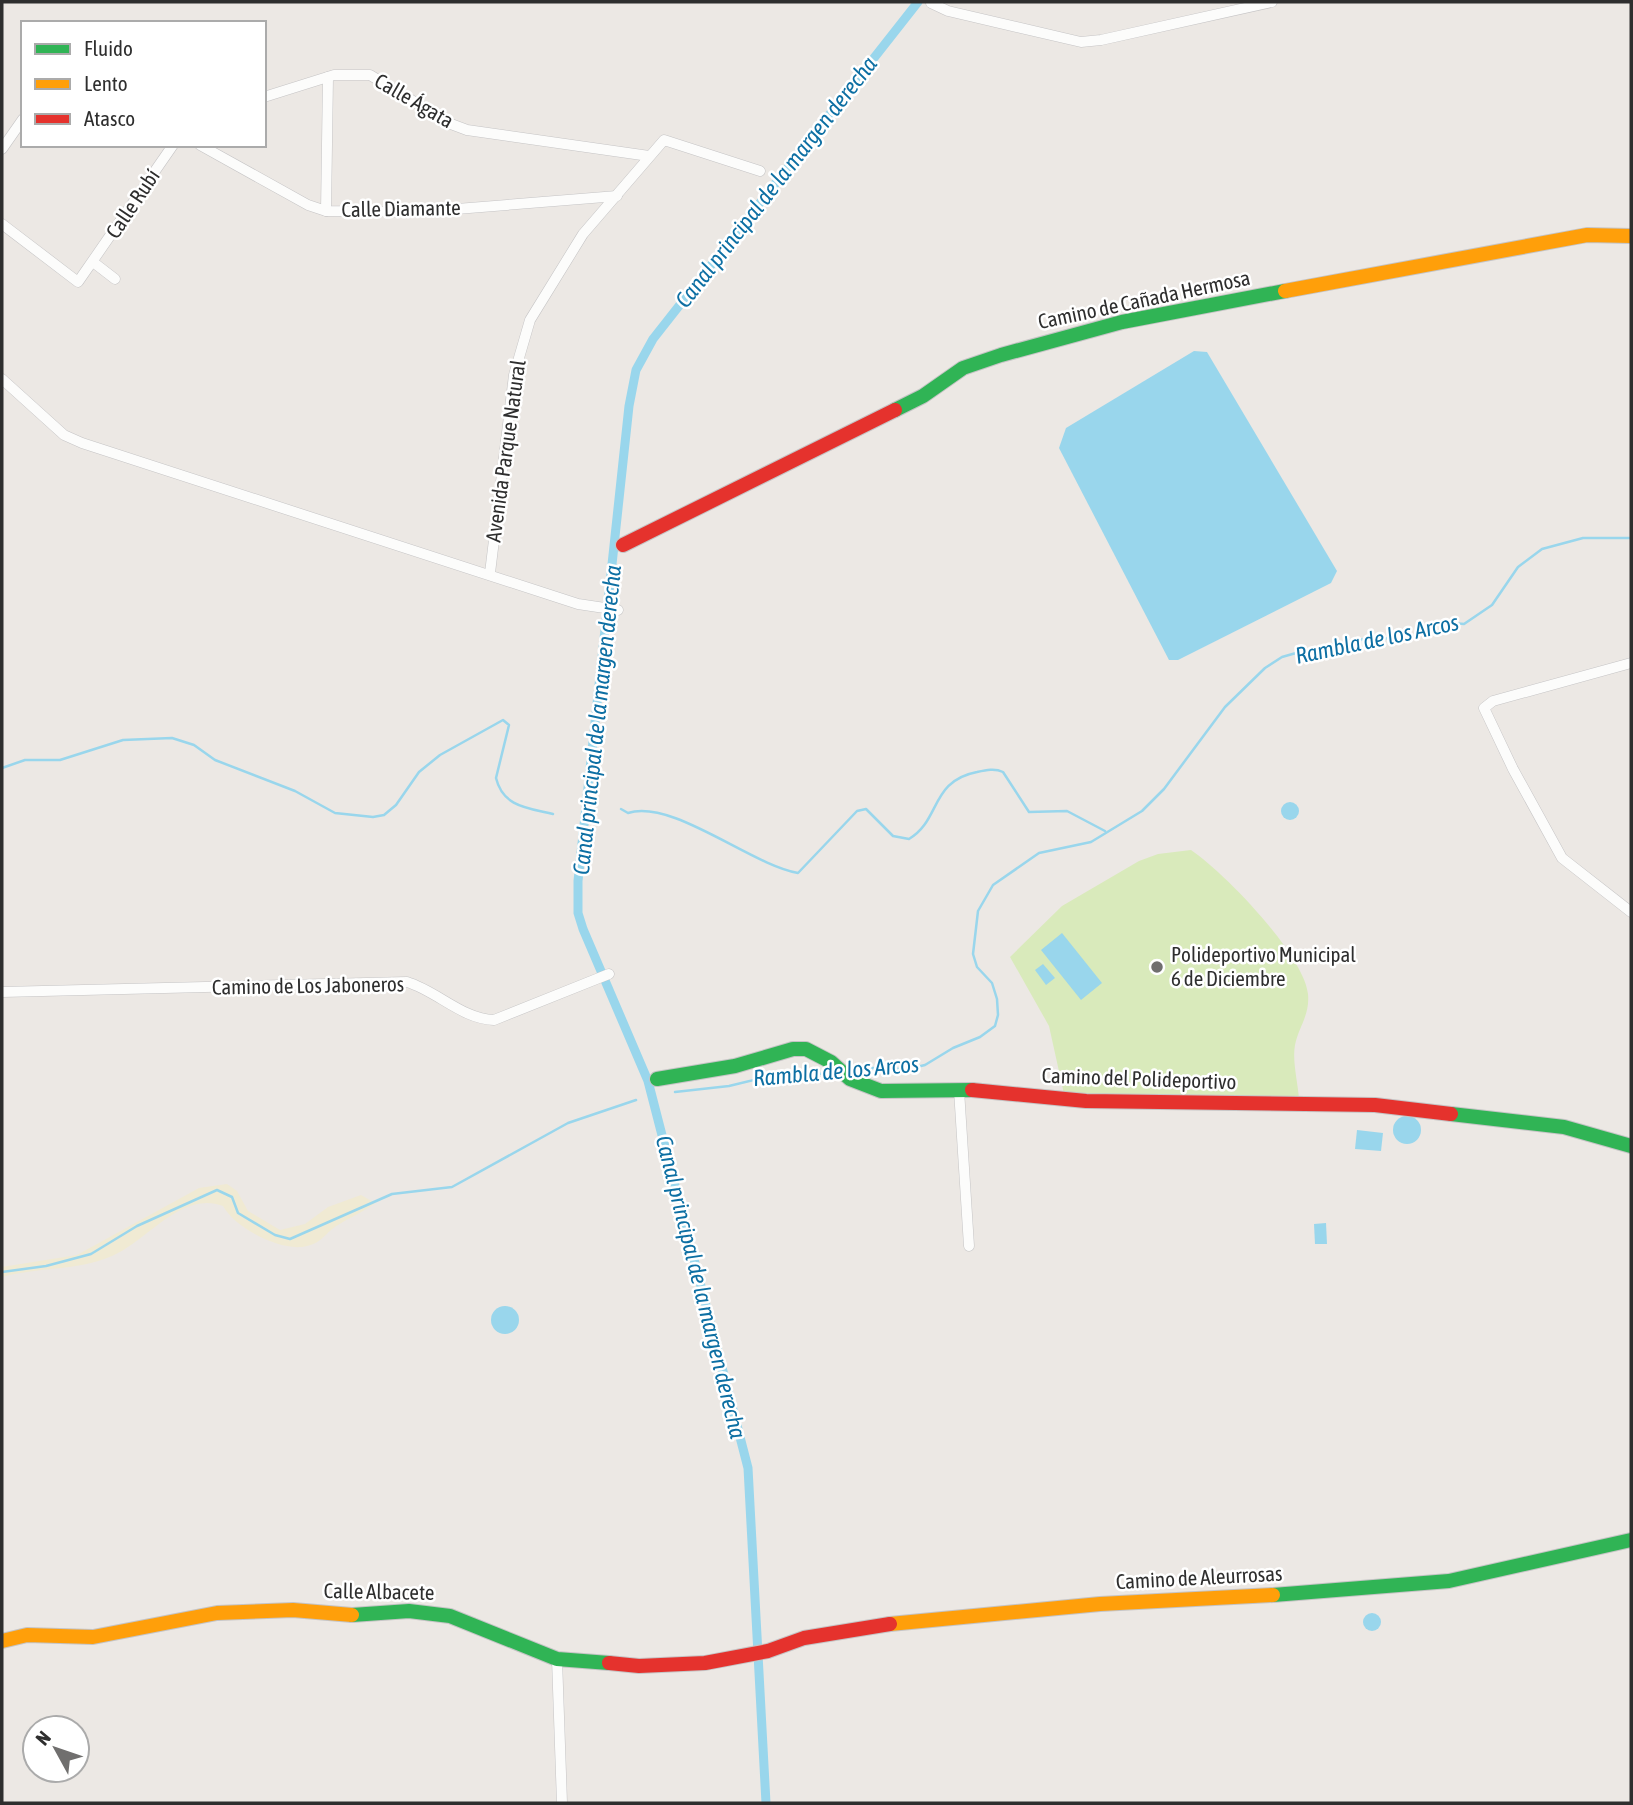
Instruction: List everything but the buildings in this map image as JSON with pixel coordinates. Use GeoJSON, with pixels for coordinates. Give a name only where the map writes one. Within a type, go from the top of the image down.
{"type":"FeatureCollection","features":[{"type":"Feature","properties":{"kind":"street"},"geometry":{"type":"LineString","coordinates":[[931,3],[948,11],[1081,42],[1101,40],[1272,2]]}},
{"type":"Feature","properties":{"kind":"street","name":"Calle Ágata"},"geometry":{"type":"LineString","coordinates":[[266,96],[328,77],[370,75],[451,124],[487,135],[649,156]]}},
{"type":"Feature","properties":{"kind":"street"},"geometry":{"type":"LineString","coordinates":[[326,211],[328,77]]}},
{"type":"Feature","properties":{"kind":"street"},"geometry":{"type":"LineString","coordinates":[[2,149],[21,122]]}},
{"type":"Feature","properties":{"kind":"street","name":"Avenida Parque Natural"},"geometry":{"type":"LineString","coordinates":[[491,573],[514,375],[521,343],[547,290],[583,234],[664,140],[760,170]]}},
{"type":"Feature","properties":{"kind":"street","name":"Calle Rubí"},"geometry":{"type":"LineString","coordinates":[[2,224],[78,282],[172,147]]}},
{"type":"Feature","properties":{"kind":"street","name":"Calle Diamante"},"geometry":{"type":"LineString","coordinates":[[204,147],[308,205],[326,211],[419,212],[618,196]]}},
{"type":"Feature","properties":{"kind":"street","name":"Camino de Cañada Hermosa"},"geometry":{"type":"LineString","coordinates":[[623,545],[923,396],[963,368],[1001,355],[1122,322],[1521,246],[1587,235],[1631,236]]}},
{"type":"Feature","properties":{"kind":"street"},"geometry":{"type":"LineString","coordinates":[[93,262],[115,279]]}},
{"type":"Feature","properties":{"kind":"street","name":"Avenida Parque Natural"},"geometry":{"type":"LineString","coordinates":[[2,379],[71,439],[491,573],[579,604],[617,609]]}},
{"type":"Feature","properties":{"kind":"street"},"geometry":{"type":"LineString","coordinates":[[1631,663],[1493,701],[1484,708],[1513,769],[1562,858],[1631,912]]}},
{"type":"Feature","properties":{"kind":"street","name":"Camino de Los Jaboneros"},"geometry":{"type":"LineString","coordinates":[[2,992],[407,982],[444,999],[477,1019],[494,1020],[609,974]]}},
{"type":"Feature","properties":{"kind":"street","name":"Camino del Polideportivo"},"geometry":{"type":"LineString","coordinates":[[657,1079],[735,1066],[793,1049],[806,1049],[831,1062],[850,1079],[881,1091],[959,1090],[1086,1101],[1375,1105],[1564,1127],[1631,1146]]}},
{"type":"Feature","properties":{"kind":"street"},"geometry":{"type":"LineString","coordinates":[[959,1090],[969,1246]]}},
{"type":"Feature","properties":{"kind":"street","name":"Camino de Aleurrosas"},"geometry":{"type":"LineString","coordinates":[[760,1651],[804,1638],[899,1623],[1100,1604],[1364,1590],[1449,1581],[1631,1540]]}},
{"type":"Feature","properties":{"kind":"street","name":"Calle Albacete"},"geometry":{"type":"LineString","coordinates":[[2,1641],[27,1636],[93,1637],[217,1613],[293,1610],[346,1615],[409,1611],[450,1616],[557,1659],[639,1666],[705,1662],[760,1651]]}},
{"type":"Feature","properties":{"kind":"street"},"geometry":{"type":"LineString","coordinates":[[557,1659],[562,1803]]}},
{"type":"Feature","properties":{"kind":"sand"},"geometry":{"type":"Polygon","coordinates":[[[227,1184],[237,1191],[248,1211],[280,1230],[305,1224],[328,1207],[361,1195],[375,1203],[316,1242],[297,1247],[285,1246],[260,1237],[238,1223],[223,1206],[208,1203],[194,1205],[181,1210],[130,1246],[104,1259],[2,1277],[2,1267],[77,1255],[199,1188],[227,1184]]]}},
{"type":"Feature","properties":{"kind":"green space","name":"Polideportivo Municipal 6 de Diciembre"},"geometry":{"type":"Polygon","coordinates":[[[1191,850],[1223,876],[1260,916],[1293,958],[1303,978],[1308,994],[1307,1008],[1294,1051],[1299,1099],[1064,1094],[1049,1026],[1010,957],[1062,906],[1139,861],[1158,854],[1191,850]]]}},
{"type":"Feature","properties":{"kind":"water"},"geometry":{"type":"Polygon","coordinates":[[[1194,351],[1207,352],[1337,571],[1331,583],[1178,660],[1169,660],[1059,448],[1066,428],[1194,351]]]}},
{"type":"Feature","properties":{"kind":"water"},"geometry":{"type":"Polygon","coordinates":[[[1286,802],[1294,802],[1299,811],[1297,818],[1286,820],[1281,815],[1281,807],[1286,802]]]}},
{"type":"Feature","properties":{"kind":"water"},"geometry":{"type":"Polygon","coordinates":[[[1062,933],[1102,983],[1081,1000],[1041,950],[1062,933]]]}},
{"type":"Feature","properties":{"kind":"water"},"geometry":{"type":"Polygon","coordinates":[[[1043,964],[1055,978],[1046,985],[1035,970],[1043,964]]]}},
{"type":"Feature","properties":{"kind":"water"},"geometry":{"type":"Polygon","coordinates":[[[1407,1116],[1417,1120],[1421,1130],[1417,1140],[1407,1144],[1397,1140],[1393,1130],[1397,1120],[1407,1116]]]}},
{"type":"Feature","properties":{"kind":"water"},"geometry":{"type":"Polygon","coordinates":[[[1357,1130],[1383,1133],[1381,1151],[1355,1149],[1357,1130]]]}},
{"type":"Feature","properties":{"kind":"water"},"geometry":{"type":"Polygon","coordinates":[[[1326,1223],[1327,1244],[1315,1244],[1314,1224],[1326,1223]]]}},
{"type":"Feature","properties":{"kind":"water"},"geometry":{"type":"Polygon","coordinates":[[[505,1306],[515,1310],[519,1320],[515,1330],[505,1334],[495,1330],[491,1320],[495,1310],[505,1306]]]}},
{"type":"Feature","properties":{"kind":"water"},"geometry":{"type":"Polygon","coordinates":[[[1372,1613],[1378,1616],[1381,1622],[1378,1628],[1372,1631],[1366,1628],[1363,1622],[1366,1616],[1372,1613]]]}},
{"type":"Feature","properties":{"kind":"waterway","name":"Canal principal de la margen derecha"},"geometry":{"type":"LineString","coordinates":[[766,1803],[748,1468],[648,1081],[583,929],[578,913],[578,881],[629,406],[636,370],[653,339],[918,2]]}},
{"type":"Feature","properties":{"kind":"waterway","name":"Rambla de los Arcos"},"geometry":{"type":"LineString","coordinates":[[851,1072],[873,1068],[908,1069],[925,1065],[953,1048],[980,1037],[995,1026],[998,1015],[997,999],[992,983],[977,967],[973,954],[978,911],[993,885],[1039,853],[1091,842],[1142,811],[1164,789],[1225,707],[1265,668],[1282,657],[1303,651],[1353,640],[1411,637],[1426,633],[1441,622],[1464,624],[1492,605],[1518,567],[1542,549],[1583,538],[1631,538]]}},
{"type":"Feature","properties":{"kind":"waterway"},"geometry":{"type":"LineString","coordinates":[[2,768],[25,760],[60,760],[123,740],[172,738],[194,745],[215,760],[295,791],[335,813],[373,817],[384,815],[396,805],[419,772],[440,755],[503,720],[509,725],[496,778],[499,788],[518,805],[553,814]]}},
{"type":"Feature","properties":{"kind":"waterway"},"geometry":{"type":"LineString","coordinates":[[621,809],[628,813],[646,811],[667,815],[779,868],[798,873],[857,811],[866,809],[893,836],[909,839],[927,822],[943,792],[951,784],[962,777],[987,770],[1003,772],[1029,812],[1067,811],[1105,831]]}},
{"type":"Feature","properties":{"kind":"waterway","name":"Rambla de los Arcos"},"geometry":{"type":"LineString","coordinates":[[675,1092],[729,1086],[783,1073],[834,1074]]}},
{"type":"Feature","properties":{"kind":"waterway","name":"Rambla de los Arcos"},"geometry":{"type":"LineString","coordinates":[[2,1272],[46,1266],[91,1254],[137,1226],[217,1190],[232,1197],[238,1213],[275,1235],[290,1239],[392,1194],[452,1187],[568,1123],[636,1100]]}},
{"type":"Feature","properties":{"kind":"traffic: fast"},"geometry":{"type":"LineString","coordinates":[[895,410],[923,396],[963,368],[1001,355],[1122,322],[1285,291]]}},
{"type":"Feature","properties":{"kind":"traffic: fast"},"geometry":{"type":"LineString","coordinates":[[657,1079],[735,1066],[793,1049],[806,1049],[831,1062],[850,1079],[881,1091],[972,1090]]}},
{"type":"Feature","properties":{"kind":"traffic: fast"},"geometry":{"type":"LineString","coordinates":[[1451,1114],[1564,1127],[1631,1146]]}},
{"type":"Feature","properties":{"kind":"traffic: fast"},"geometry":{"type":"LineString","coordinates":[[1273,1595],[1449,1581],[1631,1540]]}},
{"type":"Feature","properties":{"kind":"traffic: fast"},"geometry":{"type":"LineString","coordinates":[[352,1615],[409,1611],[450,1616],[557,1659],[609,1663]]}},
{"type":"Feature","properties":{"kind":"traffic: slow"},"geometry":{"type":"LineString","coordinates":[[1285,291],[1587,235],[1631,236]]}},
{"type":"Feature","properties":{"kind":"traffic: slow"},"geometry":{"type":"LineString","coordinates":[[890,1624],[1100,1604],[1273,1595]]}},
{"type":"Feature","properties":{"kind":"traffic: slow"},"geometry":{"type":"LineString","coordinates":[[2,1641],[27,1635],[93,1637],[217,1613],[293,1610],[352,1615]]}},
{"type":"Feature","properties":{"kind":"traffic: jam"},"geometry":{"type":"LineString","coordinates":[[623,545],[895,410]]}},
{"type":"Feature","properties":{"kind":"traffic: jam"},"geometry":{"type":"LineString","coordinates":[[972,1090],[1086,1101],[1375,1105],[1451,1114]]}},
{"type":"Feature","properties":{"kind":"traffic: jam"},"geometry":{"type":"LineString","coordinates":[[609,1663],[639,1666],[705,1663],[768,1651],[804,1638],[890,1624]]}},
{"type":"Feature","properties":{"kind":"place","name":"Polideportivo Municipal 6 de Diciembre"},"geometry":{"type":"Point","coordinates":[1157,967]}}]}
